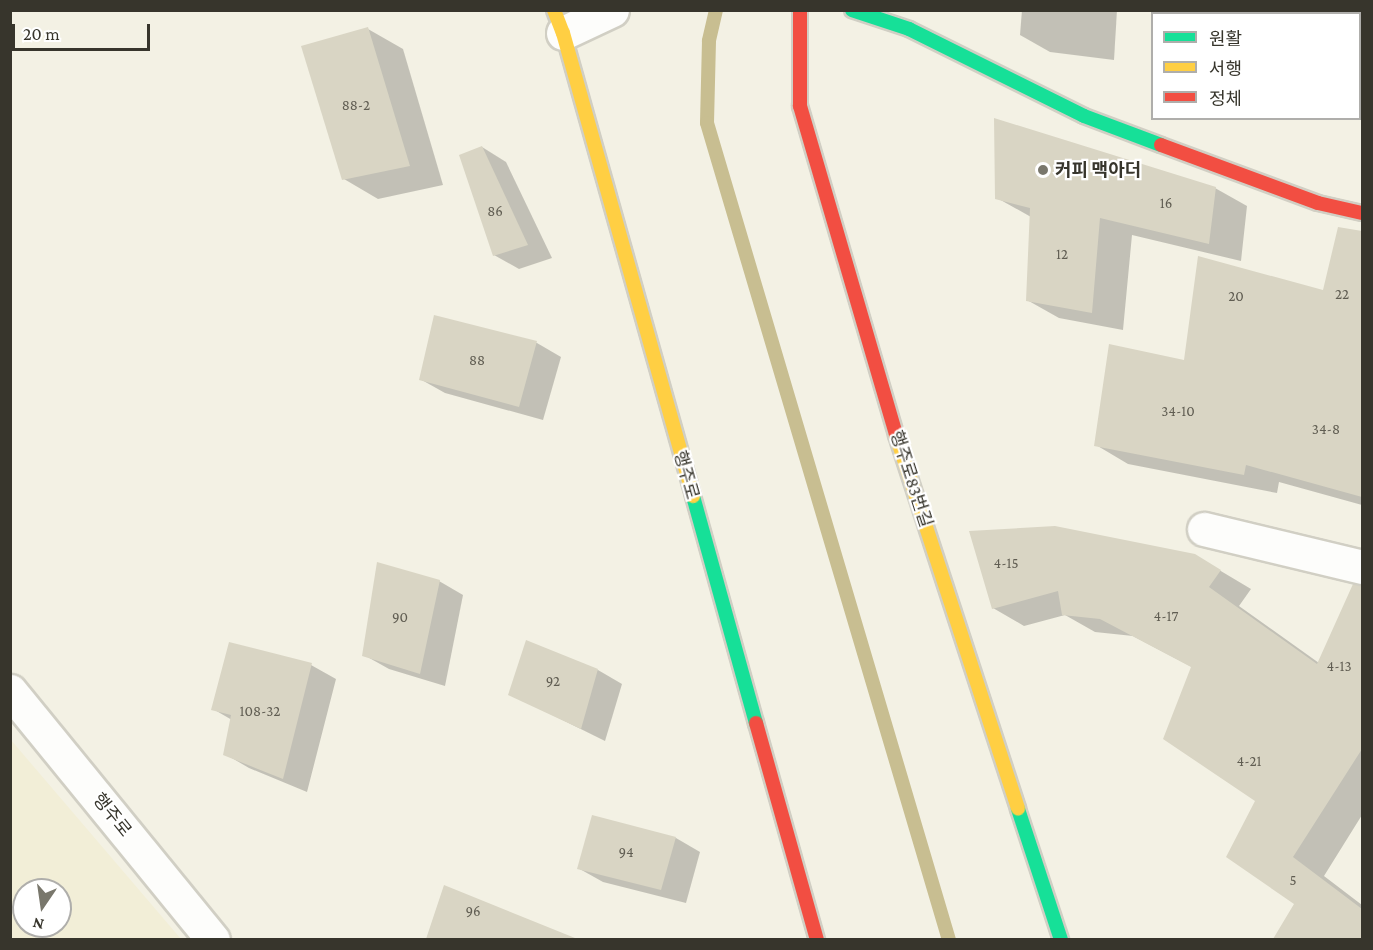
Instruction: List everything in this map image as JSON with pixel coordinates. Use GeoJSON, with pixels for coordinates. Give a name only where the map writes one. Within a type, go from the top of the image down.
{"type":"FeatureCollection","features":[{"type":"Feature","properties":{"kind":"street"},"geometry":{"type":"LineString","coordinates":[[563,18],[612,10]]}},
{"type":"Feature","properties":{"kind":"street","name":"행주로83번길"},"geometry":{"type":"LineString","coordinates":[[800,10],[800,105],[878,380],[1061,939]]}},
{"type":"Feature","properties":{"kind":"street"},"geometry":{"type":"LineString","coordinates":[[852,10],[909,29],[1084,116],[1318,203],[1362,213]]}},
{"type":"Feature","properties":{"kind":"street","name":"행주로"},"geometry":{"type":"LineString","coordinates":[[563,18],[817,939]]}},
{"type":"Feature","properties":{"kind":"street"},"geometry":{"type":"LineString","coordinates":[[1204,529],[1362,567]]}},
{"type":"Feature","properties":{"kind":"street","name":"행주로"},"geometry":{"type":"LineString","coordinates":[[10,691],[213,939]]}},
{"type":"Feature","properties":{"kind":"shaded area"},"geometry":{"type":"Polygon","coordinates":[[[11,740],[181,939],[11,939],[11,740]]]}},
{"type":"Feature","properties":{"kind":"building"},"geometry":{"type":"Polygon","coordinates":[[[368,27],[410,166],[342,180],[301,46],[368,27]]]}},
{"type":"Feature","properties":{"kind":"building"},"geometry":{"type":"Polygon","coordinates":[[[994,118],[1216,187],[1209,244],[1100,218],[1092,313],[1026,301],[1030,208],[995,199],[994,118]]]}},
{"type":"Feature","properties":{"kind":"building"},"geometry":{"type":"Polygon","coordinates":[[[482,146],[528,245],[493,256],[459,155],[482,146]]]}},
{"type":"Feature","properties":{"kind":"building"},"geometry":{"type":"Polygon","coordinates":[[[1338,227],[1362,231],[1362,497],[1246,465],[1244,475],[1094,446],[1109,344],[1184,360],[1198,256],[1323,290],[1338,227]]]}},
{"type":"Feature","properties":{"kind":"building"},"geometry":{"type":"Polygon","coordinates":[[[434,315],[537,341],[519,407],[419,380],[434,315]]]}},
{"type":"Feature","properties":{"kind":"building"},"geometry":{"type":"Polygon","coordinates":[[[1055,526],[1195,554],[1221,570],[1209,587],[1317,664],[1353,584],[1362,585],[1362,749],[1293,857],[1362,909],[1362,939],[1273,939],[1294,904],[1226,857],[1255,801],[1163,739],[1191,667],[1100,619],[1062,615],[1058,591],[992,609],[969,531],[1055,526]]]}},
{"type":"Feature","properties":{"kind":"building"},"geometry":{"type":"Polygon","coordinates":[[[377,562],[440,580],[420,674],[362,656],[377,562]]]}},
{"type":"Feature","properties":{"kind":"building"},"geometry":{"type":"Polygon","coordinates":[[[526,640],[598,669],[581,729],[508,695],[526,640]]]}},
{"type":"Feature","properties":{"kind":"building"},"geometry":{"type":"Polygon","coordinates":[[[229,642],[312,663],[283,779],[223,755],[231,715],[211,710],[229,642]]]}},
{"type":"Feature","properties":{"kind":"building"},"geometry":{"type":"Polygon","coordinates":[[[592,815],[676,837],[661,890],[577,869],[592,815]]]}},
{"type":"Feature","properties":{"kind":"building"},"geometry":{"type":"Polygon","coordinates":[[[444,885],[575,938],[426,939],[444,885]]]}},
{"type":"Feature","properties":{"kind":"waterway"},"geometry":{"type":"LineString","coordinates":[[716,10],[709,41],[707,123],[949,940]]}},
{"type":"Feature","properties":{"kind":"traffic: fast"},"geometry":{"type":"LineString","coordinates":[[852,10],[909,29],[1084,116],[1161,145]]}},
{"type":"Feature","properties":{"kind":"traffic: fast"},"geometry":{"type":"LineString","coordinates":[[693,496],[756,723]]}},
{"type":"Feature","properties":{"kind":"traffic: fast"},"geometry":{"type":"LineString","coordinates":[[1018,809],[1061,940]]}},
{"type":"Feature","properties":{"kind":"traffic: slow"},"geometry":{"type":"LineString","coordinates":[[554,10],[563,33],[693,496]]}},
{"type":"Feature","properties":{"kind":"traffic: slow"},"geometry":{"type":"LineString","coordinates":[[896,435],[1018,809]]}},
{"type":"Feature","properties":{"kind":"traffic: jam"},"geometry":{"type":"LineString","coordinates":[[800,10],[800,106],[896,435]]}},
{"type":"Feature","properties":{"kind":"traffic: jam"},"geometry":{"type":"LineString","coordinates":[[1161,145],[1318,203],[1362,213]]}},
{"type":"Feature","properties":{"kind":"traffic: jam"},"geometry":{"type":"LineString","coordinates":[[756,723],[817,940]]}},
{"type":"Feature","properties":{"kind":"place","name":"커피 맥아더"},"geometry":{"type":"Point","coordinates":[1043,170]}}]}
